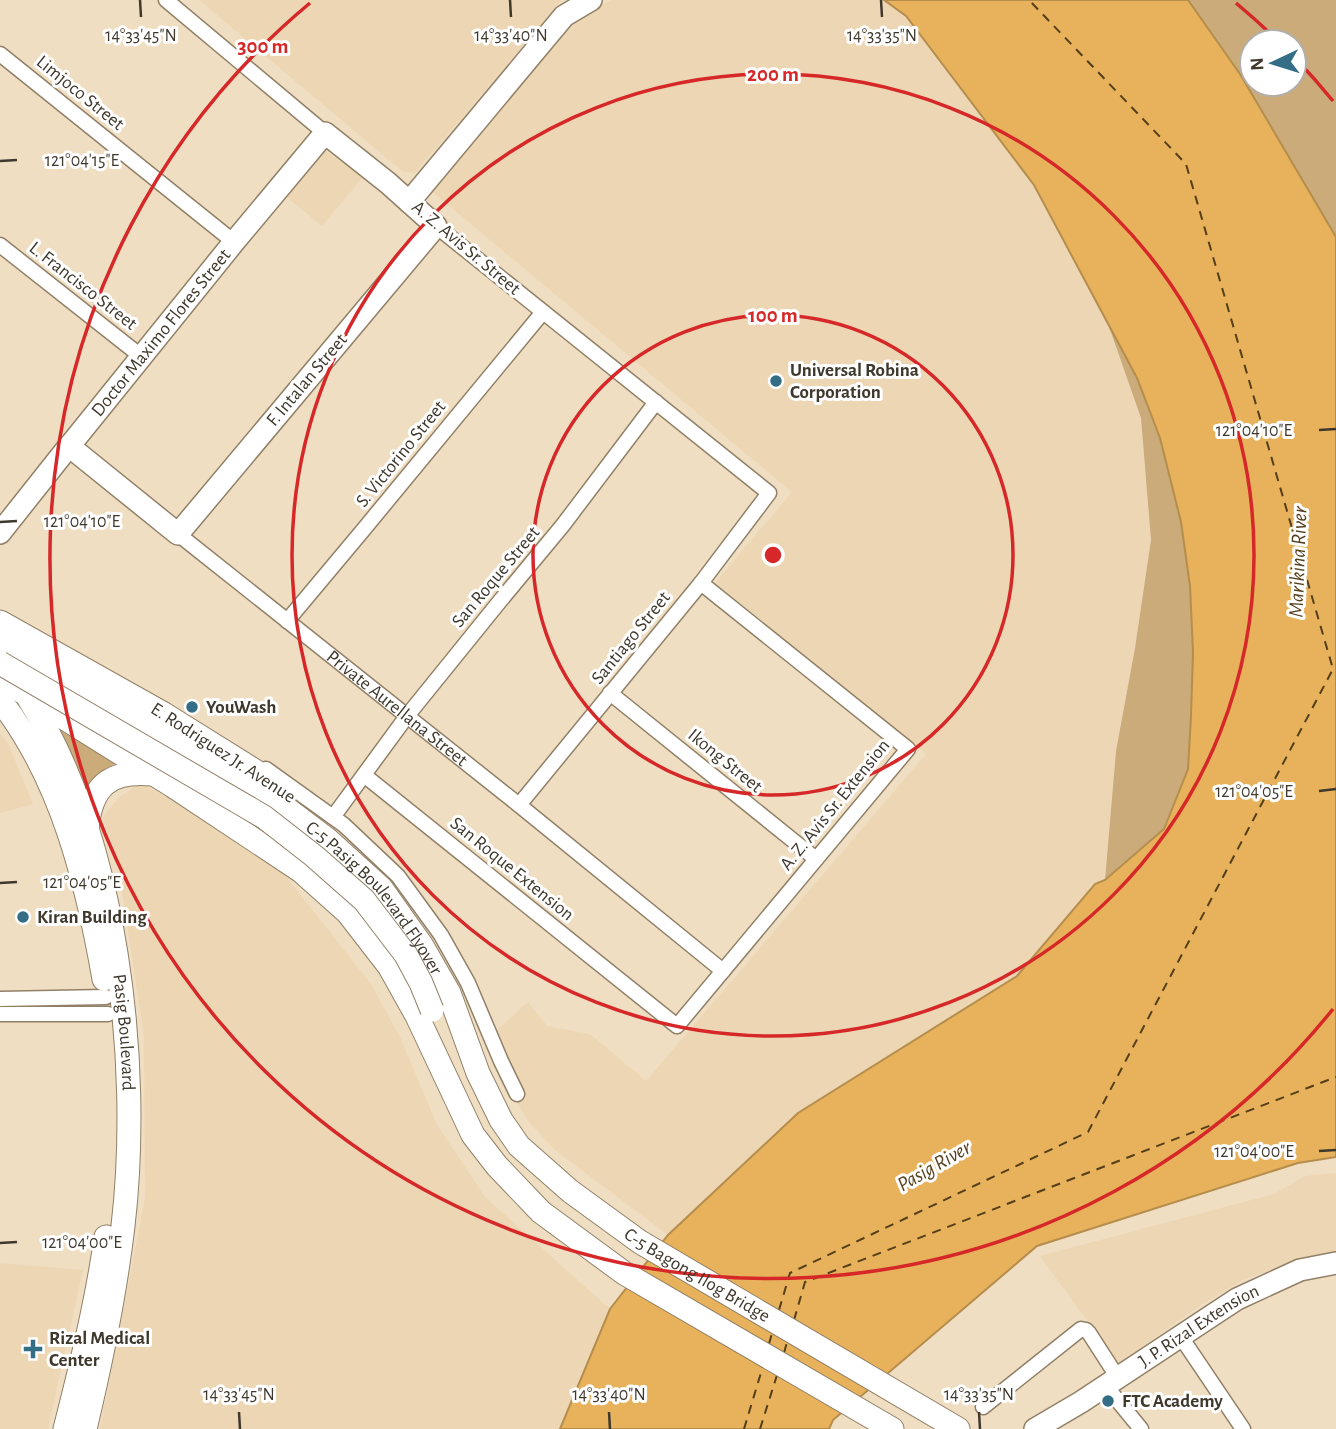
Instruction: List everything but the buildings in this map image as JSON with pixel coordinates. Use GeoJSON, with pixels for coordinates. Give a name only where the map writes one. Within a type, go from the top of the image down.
{"type":"FeatureCollection","features":[{"type":"Feature","properties":{"kind":"main road","name":"E. Rodriguez Jr. Avenue"},"geometry":{"type":"LineString","coordinates":[[0,622],[164,714],[284,788],[390,882],[431,940],[458,986],[478,1073]]}},
{"type":"Feature","properties":{"kind":"main road","name":"C-5 Pasig Boulevard Flyover"},"geometry":{"type":"LineString","coordinates":[[0,642],[275,800],[328,840],[381,888],[422,946],[449,993],[478,1073]]}},
{"type":"Feature","properties":{"kind":"main road","name":"C-5 Pasig Boulevard Flyover"},"geometry":{"type":"LineString","coordinates":[[0,661],[264,817],[365,900],[406,954],[421,983],[432,1010],[451,1088]]}},
{"type":"Feature","properties":{"kind":"main road","name":"Pasig Boulevard"},"geometry":{"type":"LineString","coordinates":[[0,661],[26,694],[70,777],[87,829],[108,912],[120,981],[127,1051],[127,1190],[110,1315],[85,1429]]}},
{"type":"Feature","properties":{"kind":"main road"},"geometry":{"type":"LineString","coordinates":[[0,678],[173,786],[301,871],[348,913],[389,966],[417,1016],[451,1088]]}},
{"type":"Feature","properties":{"kind":"main road","name":"Pasig Boulevard"},"geometry":{"type":"LineString","coordinates":[[0,700],[23,731],[41,766],[78,860],[93,918],[107,1005],[114,1100],[108,1222],[101,1270],[65,1429]]}},
{"type":"Feature","properties":{"kind":"main road"},"geometry":{"type":"LineString","coordinates":[[87,829],[91,804],[104,785],[125,774],[153,774]]}},
{"type":"Feature","properties":{"kind":"main road","name":"C-5 Bagong Ilog Bridge"},"geometry":{"type":"LineString","coordinates":[[478,1073],[501,1120],[519,1146],[570,1191],[640,1242],[958,1429]]}},
{"type":"Feature","properties":{"kind":"main road","name":"C-5 Bagong Ilog Bridge"},"geometry":{"type":"LineString","coordinates":[[451,1088],[473,1135],[497,1166],[541,1212],[624,1273],[892,1429]]}},
{"type":"Feature","properties":{"kind":"street","name":"A. Z. Avis Sr. Street"},"geometry":{"type":"LineString","coordinates":[[166,0],[436,226],[769,493]]}},
{"type":"Feature","properties":{"kind":"street"},"geometry":{"type":"LineString","coordinates":[[409,202],[564,16],[591,0]]}},
{"type":"Feature","properties":{"kind":"street","name":"Limjoco Street"},"geometry":{"type":"LineString","coordinates":[[0,54],[234,242]]}},
{"type":"Feature","properties":{"kind":"street","name":"Doctor Maximo Flores Street"},"geometry":{"type":"LineString","coordinates":[[0,533],[234,242],[326,133]]}},
{"type":"Feature","properties":{"kind":"street","name":"F. Intalan Street"},"geometry":{"type":"LineString","coordinates":[[178,534],[436,226]]}},
{"type":"Feature","properties":{"kind":"street","name":"L. Francisco Street"},"geometry":{"type":"LineString","coordinates":[[0,245],[142,357]]}},
{"type":"Feature","properties":{"kind":"street","name":"S. Victorino Street"},"geometry":{"type":"LineString","coordinates":[[287,621],[543,312]]}},
{"type":"Feature","properties":{"kind":"street","name":"San Roque Street"},"geometry":{"type":"LineString","coordinates":[[364,775],[407,716],[563,526],[656,402]]}},
{"type":"Feature","properties":{"kind":"street","name":"Private Aurellana Street"},"geometry":{"type":"LineString","coordinates":[[69,446],[723,971]]}},
{"type":"Feature","properties":{"kind":"street","name":"Santiago Street"},"geometry":{"type":"LineString","coordinates":[[519,805],[701,583],[769,493]]}},
{"type":"Feature","properties":{"kind":"street","name":"A. Z. Avis Sr. Extension"},"geometry":{"type":"LineString","coordinates":[[677,1026],[908,749],[701,583]]}},
{"type":"Feature","properties":{"kind":"street","name":"Ikong Street"},"geometry":{"type":"LineString","coordinates":[[610,693],[816,859]]}},
{"type":"Feature","properties":{"kind":"street"},"geometry":{"type":"LineString","coordinates":[[164,714],[185,717],[285,782],[344,825],[398,876],[441,935],[468,984],[517,1094]]}},
{"type":"Feature","properties":{"kind":"street"},"geometry":{"type":"LineString","coordinates":[[333,817],[364,775]]}},
{"type":"Feature","properties":{"kind":"street","name":"San Roque Extension"},"geometry":{"type":"LineString","coordinates":[[364,775],[677,1026]]}},
{"type":"Feature","properties":{"kind":"street"},"geometry":{"type":"LineString","coordinates":[[0,1001],[107,1005],[0,1012],[0,1001]]}},
{"type":"Feature","properties":{"kind":"street","name":"J. P. Rizal Extension"},"geometry":{"type":"LineString","coordinates":[[1035,1429],[1237,1299],[1300,1270],[1336,1263]]}},
{"type":"Feature","properties":{"kind":"street"},"geometry":{"type":"LineString","coordinates":[[983,1407],[1081,1329],[1089,1333],[1111,1381],[1141,1429]]}},
{"type":"Feature","properties":{"kind":"street"},"geometry":{"type":"LineString","coordinates":[[1181,1337],[1243,1429]]}},
{"type":"Feature","properties":{"kind":"shaded area"},"geometry":{"type":"Polygon","coordinates":[[[199,0],[562,0],[415,173],[403,172],[199,0]]]}},
{"type":"Feature","properties":{"kind":"shaded area"},"geometry":{"type":"Polygon","coordinates":[[[611,0],[884,0],[906,16],[1034,185],[1107,321],[1141,418],[1151,540],[1116,751],[1105,880],[1095,884],[1017,976],[798,1113],[668,1235],[555,1150],[526,1119],[486,1040],[528,1002],[547,1026],[590,1034],[646,1081],[926,754],[715,583],[792,492],[430,190],[553,39],[582,16],[611,0]]]}},
{"type":"Feature","properties":{"kind":"shaded area"},"geometry":{"type":"Polygon","coordinates":[[[1188,0],[1336,0],[1336,237],[1254,98],[1308,98],[1308,28],[1238,28],[1238,71],[1188,0]]]}},
{"type":"Feature","properties":{"kind":"shaded area"},"geometry":{"type":"Polygon","coordinates":[[[324,150],[363,177],[322,226],[283,194],[324,150]]]}},
{"type":"Feature","properties":{"kind":"shaded area"},"geometry":{"type":"Polygon","coordinates":[[[1107,321],[1137,378],[1160,438],[1181,522],[1190,586],[1193,652],[1188,769],[1164,829],[1105,880],[1116,751],[1151,540],[1141,418],[1107,321]]]}},
{"type":"Feature","properties":{"kind":"shaded area"},"geometry":{"type":"Polygon","coordinates":[[[52,726],[117,763],[98,774],[84,791],[52,726]]]}},
{"type":"Feature","properties":{"kind":"shaded area"},"geometry":{"type":"Polygon","coordinates":[[[0,734],[7,741],[33,804],[0,813],[0,734]]]}},
{"type":"Feature","properties":{"kind":"shaded area"},"geometry":{"type":"Polygon","coordinates":[[[141,783],[284,874],[371,984],[400,1037],[437,1125],[485,1197],[610,1309],[560,1429],[100,1429],[145,1198],[144,1038],[117,858],[102,818],[119,797],[141,783]]]}},
{"type":"Feature","properties":{"kind":"shaded area"},"geometry":{"type":"Polygon","coordinates":[[[1336,1173],[1336,1253],[1318,1254],[1245,1279],[1201,1305],[1118,1363],[1040,1256],[1274,1194],[1305,1176],[1336,1173]]]}},
{"type":"Feature","properties":{"kind":"shaded area","name":"Rizal Medical Center"},"geometry":{"type":"Polygon","coordinates":[[[0,1263],[83,1270],[48,1429],[0,1429],[0,1263]]]}},
{"type":"Feature","properties":{"kind":"water"},"geometry":{"type":"Polygon","coordinates":[[[884,0],[1188,0],[1238,71],[1238,98],[1254,98],[1336,237],[1336,1157],[1298,1163],[1037,1246],[833,1420],[829,1429],[560,1429],[610,1309],[668,1235],[798,1113],[1017,976],[1095,884],[1105,880],[1164,829],[1188,769],[1193,652],[1190,586],[1181,522],[1160,438],[1137,378],[1034,185],[906,16],[884,0]]]}},
{"type":"Feature","properties":{"kind":"ferry route"},"geometry":{"type":"LineString","coordinates":[[779,1310],[790,1273],[1088,1132],[1333,669],[1186,164],[1029,0]]}},
{"type":"Feature","properties":{"kind":"ferry route"},"geometry":{"type":"LineString","coordinates":[[794,1320],[805,1282],[1336,1077]]}},
{"type":"Feature","properties":{"kind":"ferry route"},"geometry":{"type":"LineString","coordinates":[[769,1344],[772,1333]]}},
{"type":"Feature","properties":{"kind":"ferry route"},"geometry":{"type":"LineString","coordinates":[[784,1353],[787,1342]]}},
{"type":"Feature","properties":{"kind":"ferry route"},"geometry":{"type":"LineString","coordinates":[[744,1429],[763,1366]]}},
{"type":"Feature","properties":{"kind":"ferry route"},"geometry":{"type":"LineString","coordinates":[[760,1429],[777,1375]]}},
{"type":"Feature","properties":{"kind":"place","name":"Universal Robina Corporation"},"geometry":{"type":"Point","coordinates":[776,381]}},
{"type":"Feature","properties":{"kind":"place","name":"YouWash"},"geometry":{"type":"Point","coordinates":[192,707]}},
{"type":"Feature","properties":{"kind":"place","name":"Kiran Building"},"geometry":{"type":"Point","coordinates":[23,917]}},
{"type":"Feature","properties":{"kind":"place","name":"Rizal Medical Center"},"geometry":{"type":"Point","coordinates":[33,1349]}},
{"type":"Feature","properties":{"kind":"place","name":"FTC Academy"},"geometry":{"type":"Point","coordinates":[1108,1401]}},
{"type":"Feature","properties":{"kind":"water label","name":"Marikina River"},"geometry":{"type":"Point","coordinates":[1298,562]}},
{"type":"Feature","properties":{"kind":"water label","name":"Pasig River"},"geometry":{"type":"Point","coordinates":[934,1166]}}]}
